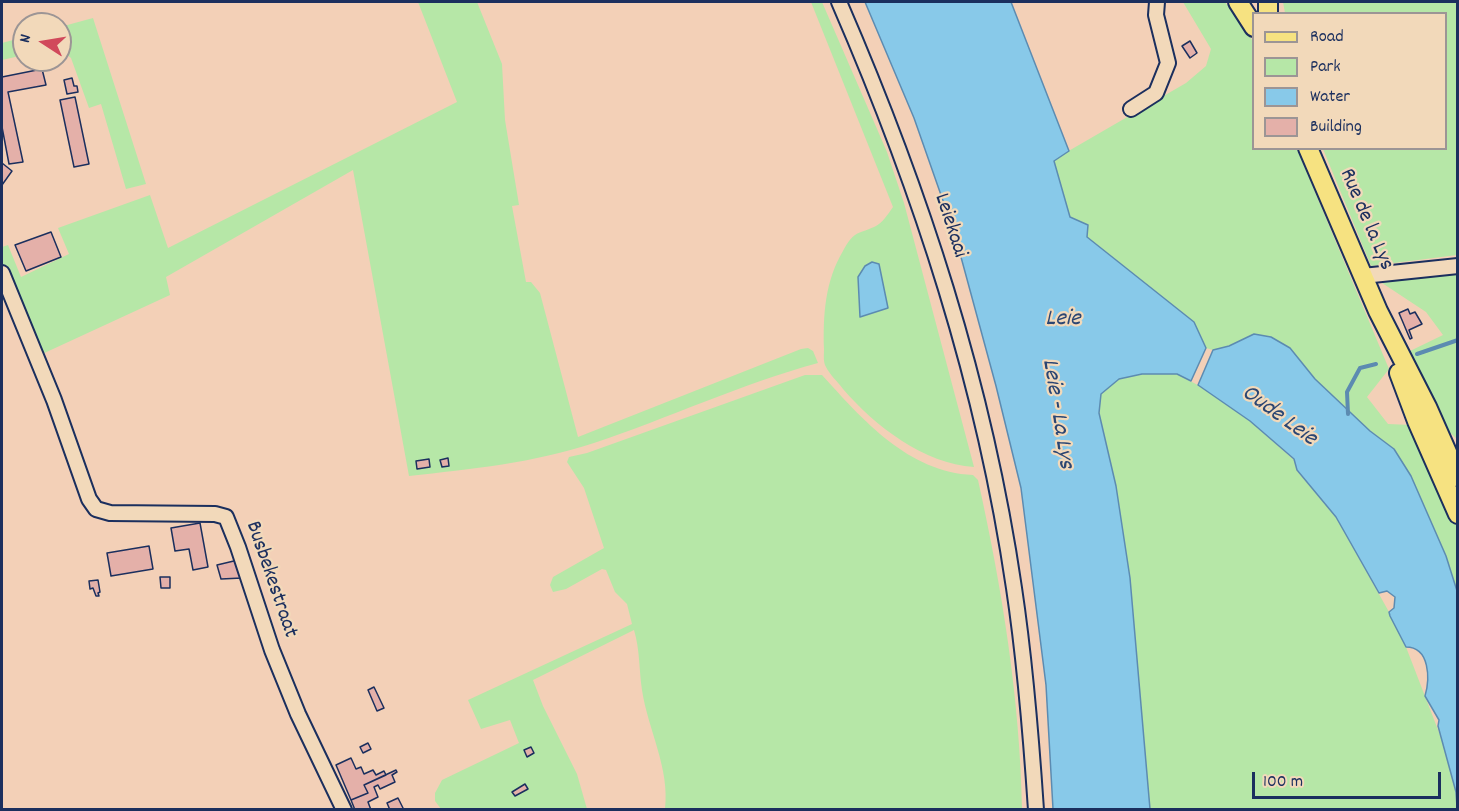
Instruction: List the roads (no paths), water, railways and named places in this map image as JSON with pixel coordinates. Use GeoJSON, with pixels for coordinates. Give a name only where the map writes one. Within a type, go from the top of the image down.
{"type":"FeatureCollection","features":[{"type":"Feature","properties":{"kind":"main road"},"geometry":{"type":"LineString","coordinates":[[1238,2],[1252,24]]}},
{"type":"Feature","properties":{"kind":"main road","name":"Rue de la Lys"},"geometry":{"type":"LineString","coordinates":[[1309,150],[1378,311],[1427,407],[1451,468]]}},
{"type":"Feature","properties":{"kind":"main road","name":"Rue de la Lys"},"geometry":{"type":"LineString","coordinates":[[1378,311],[1424,437],[1451,468]]}},
{"type":"Feature","properties":{"kind":"main road"},"geometry":{"type":"LineString","coordinates":[[1451,468],[1458,514]]}},
{"type":"Feature","properties":{"kind":"street","name":"Leiekaai"},"geometry":{"type":"LineString","coordinates":[[839,2],[907,167],[926,222],[964,351],[993,473],[1014,588],[1036,810]]}},
{"type":"Feature","properties":{"kind":"street"},"geometry":{"type":"LineString","coordinates":[[1131,109],[1156,93],[1168,63],[1156,15],[1157,2]]}},
{"type":"Feature","properties":{"kind":"street"},"geometry":{"type":"LineString","coordinates":[[1363,276],[1458,266]]}},
{"type":"Feature","properties":{"kind":"street","name":"Busbekestraat"},"geometry":{"type":"LineString","coordinates":[[2,273],[54,400],[88,499],[96,509],[110,513],[215,514],[226,517],[272,650],[298,714],[344,810]]}},
{"type":"Feature","properties":{"kind":"water","name":"Leie"},"geometry":{"type":"Polygon","coordinates":[[[865,2],[1011,2],[1069,151],[1054,161],[1070,217],[1088,225],[1087,237],[1194,322],[1206,348],[1191,381],[1177,374],[1142,374],[1119,379],[1101,394],[1099,413],[1116,486],[1130,578],[1150,809],[1053,809],[1046,685],[1021,488],[955,235],[914,118],[865,2]]]}},
{"type":"Feature","properties":{"kind":"water"},"geometry":{"type":"Polygon","coordinates":[[[872,262],[879,264],[888,308],[860,317],[858,277],[865,266],[872,262]]]}},
{"type":"Feature","properties":{"kind":"water","name":"Oude Leie"},"geometry":{"type":"Polygon","coordinates":[[[1254,334],[1271,337],[1290,348],[1315,379],[1370,431],[1394,449],[1411,476],[1446,556],[1458,594],[1457,807],[1456,792],[1438,726],[1439,720],[1425,696],[1428,673],[1424,658],[1414,648],[1406,647],[1390,616],[1389,612],[1394,608],[1395,597],[1387,591],[1379,593],[1336,517],[1297,470],[1294,459],[1250,421],[1198,385],[1213,350],[1229,346],[1254,334]]]}},
{"type":"Feature","properties":{"kind":"waterway"},"geometry":{"type":"LineString","coordinates":[[1417,354],[1458,340]]}},
{"type":"Feature","properties":{"kind":"waterway"},"geometry":{"type":"LineString","coordinates":[[1348,414],[1347,392],[1360,368],[1376,364]]}},
{"type":"Feature","properties":{"kind":"water label","name":"Leie - La Lys"},"geometry":{"type":"Point","coordinates":[1056,414]}}]}
